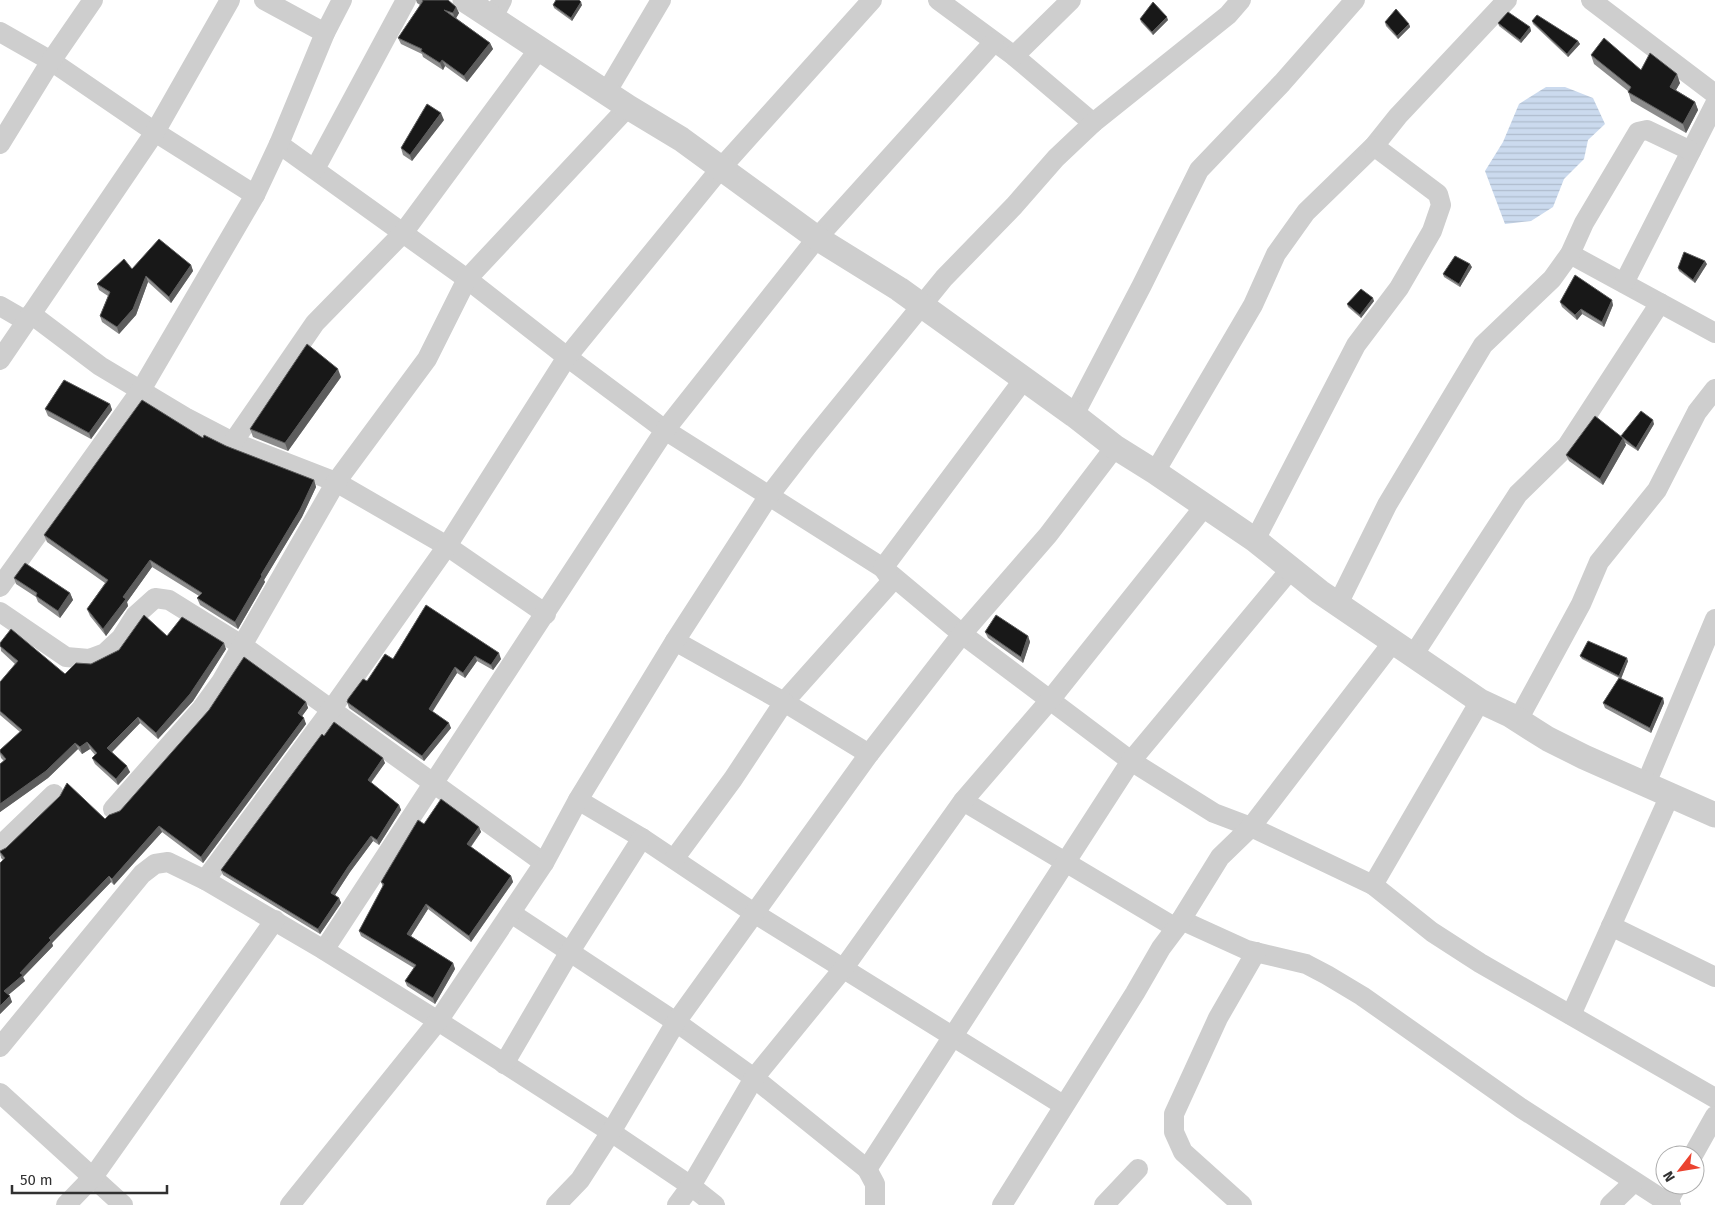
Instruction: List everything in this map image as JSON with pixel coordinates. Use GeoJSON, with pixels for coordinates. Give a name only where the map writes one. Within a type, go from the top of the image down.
{"type":"FeatureCollection","features":[{"type":"Feature","properties":{"kind":"street"},"geometry":{"type":"LineString","coordinates":[[0,144],[51,61],[93,0]]}},
{"type":"Feature","properties":{"kind":"street"},"geometry":{"type":"LineString","coordinates":[[0,360],[155,132],[230,0]]}},
{"type":"Feature","properties":{"kind":"street"},"geometry":{"type":"LineString","coordinates":[[264,0],[325,34]]}},
{"type":"Feature","properties":{"kind":"street"},"geometry":{"type":"LineString","coordinates":[[0,587],[141,390],[255,195],[279,144],[325,34],[342,0]]}},
{"type":"Feature","properties":{"kind":"street"},"geometry":{"type":"LineString","coordinates":[[314,169],[406,0]]}},
{"type":"Feature","properties":{"kind":"street"},"geometry":{"type":"LineString","coordinates":[[465,0],[497,10],[539,49],[681,139],[817,238],[922,306],[1074,414],[1116,447],[1255,540],[1290,570],[1480,701],[1548,738],[1645,786],[1670,795],[1715,816]]}},
{"type":"Feature","properties":{"kind":"street"},"geometry":{"type":"LineString","coordinates":[[606,93],[661,0]]}},
{"type":"Feature","properties":{"kind":"street"},"geometry":{"type":"LineString","coordinates":[[205,880],[331,710],[447,546],[567,358],[721,168],[872,0]]}},
{"type":"Feature","properties":{"kind":"street"},"geometry":{"type":"LineString","coordinates":[[938,0],[1014,56],[1093,123]]}},
{"type":"Feature","properties":{"kind":"street"},"geometry":{"type":"LineString","coordinates":[[1014,56],[1071,0]]}},
{"type":"Feature","properties":{"kind":"street"},"geometry":{"type":"LineString","coordinates":[[290,1205],[438,1021],[544,863],[578,800],[675,641],[768,498],[944,278],[1014,206],[1056,158],[1093,123],[1228,15],[1241,0]]}},
{"type":"Feature","properties":{"kind":"street"},"geometry":{"type":"LineString","coordinates":[[1074,414],[1142,285],[1199,170],[1282,83],[1355,0]]}},
{"type":"Feature","properties":{"kind":"street"},"geometry":{"type":"LineString","coordinates":[[1155,472],[1253,305],[1276,254],[1306,212],[1374,146],[1398,116],[1506,0]]}},
{"type":"Feature","properties":{"kind":"street"},"geometry":{"type":"LineString","coordinates":[[1591,0],[1715,94]]}},
{"type":"Feature","properties":{"kind":"street"},"geometry":{"type":"LineString","coordinates":[[0,32],[51,61],[155,132],[255,195]]}},
{"type":"Feature","properties":{"kind":"street"},"geometry":{"type":"LineString","coordinates":[[324,950],[665,430],[817,238],[994,42]]}},
{"type":"Feature","properties":{"kind":"street"},"geometry":{"type":"LineString","coordinates":[[233,442],[315,323],[403,233],[539,49]]}},
{"type":"Feature","properties":{"kind":"street"},"geometry":{"type":"LineString","coordinates":[[1624,284],[1715,104]]}},
{"type":"Feature","properties":{"kind":"street"},"geometry":{"type":"LineString","coordinates":[[113,809],[202,708],[243,646],[336,482],[427,359],[467,279],[628,107]]}},
{"type":"Feature","properties":{"kind":"street"},"geometry":{"type":"LineString","coordinates":[[1338,604],[1387,505],[1483,345],[1552,279],[1570,254],[1584,223],[1638,132],[1647,130],[1691,151]]}},
{"type":"Feature","properties":{"kind":"street"},"geometry":{"type":"LineString","coordinates":[[279,144],[467,279],[567,358],[665,430],[768,498],[883,568],[962,634],[1131,761],[1214,813],[1252,828],[1372,885],[1432,932],[1480,963],[1571,1015],[1713,1090]]}},
{"type":"Feature","properties":{"kind":"street"},"geometry":{"type":"LineString","coordinates":[[1255,540],[1356,345],[1399,288],[1432,231],[1441,206],[1438,194],[1374,146]]}},
{"type":"Feature","properties":{"kind":"street"},"geometry":{"type":"LineString","coordinates":[[1570,254],[1715,333]]}},
{"type":"Feature","properties":{"kind":"street"},"geometry":{"type":"LineString","coordinates":[[1002,1205],[1135,993],[1161,948],[1179,924],[1220,857],[1252,828],[1403,648],[1518,494],[1567,446],[1660,303]]}},
{"type":"Feature","properties":{"kind":"street"},"geometry":{"type":"LineString","coordinates":[[0,306],[28,318],[100,366],[185,417],[233,442],[336,482],[447,546],[546,614]]}},
{"type":"Feature","properties":{"kind":"street"},"geometry":{"type":"LineString","coordinates":[[883,568],[1024,379]]}},
{"type":"Feature","properties":{"kind":"street"},"geometry":{"type":"LineString","coordinates":[[1518,720],[1580,604],[1599,562],[1657,490],[1697,412],[1715,389]]}},
{"type":"Feature","properties":{"kind":"street"},"geometry":{"type":"LineString","coordinates":[[556,1205],[580,1180],[611,1132],[676,1022],[869,754],[962,634],[1048,535],[1116,447]]}},
{"type":"Feature","properties":{"kind":"street"},"geometry":{"type":"LineString","coordinates":[[676,1205],[691,1186],[754,1078],[843,969],[963,801],[1050,700],[1204,507]]}},
{"type":"Feature","properties":{"kind":"street"},"geometry":{"type":"LineString","coordinates":[[674,858],[733,779],[784,702],[892,581],[883,568]]}},
{"type":"Feature","properties":{"kind":"street"},"geometry":{"type":"LineString","coordinates":[[867,1168],[1066,864],[1131,761],[1290,570]]}},
{"type":"Feature","properties":{"kind":"street"},"geometry":{"type":"LineString","coordinates":[[0,612],[66,658],[88,659],[104,653],[121,638],[135,616],[155,598],[169,600],[243,646],[544,863]]}},
{"type":"Feature","properties":{"kind":"street"},"geometry":{"type":"LineString","coordinates":[[1645,786],[1709,650],[1715,619]]}},
{"type":"Feature","properties":{"kind":"street"},"geometry":{"type":"LineString","coordinates":[[675,641],[784,702],[869,754]]}},
{"type":"Feature","properties":{"kind":"street"},"geometry":{"type":"LineString","coordinates":[[1372,885],[1480,701]]}},
{"type":"Feature","properties":{"kind":"street"},"geometry":{"type":"LineString","coordinates":[[0,846],[54,794]]}},
{"type":"Feature","properties":{"kind":"street"},"geometry":{"type":"LineString","coordinates":[[1571,1015],[1670,795]]}},
{"type":"Feature","properties":{"kind":"street"},"geometry":{"type":"LineString","coordinates":[[578,800],[674,858],[754,913],[1063,1105]]}},
{"type":"Feature","properties":{"kind":"street"},"geometry":{"type":"LineString","coordinates":[[963,801],[1066,864],[1179,924],[1247,950],[1306,964],[1334,979],[1521,1108],[1669,1204]]}},
{"type":"Feature","properties":{"kind":"street"},"geometry":{"type":"LineString","coordinates":[[504,1064],[569,953],[642,838]]}},
{"type":"Feature","properties":{"kind":"street"},"geometry":{"type":"LineString","coordinates":[[0,1047],[148,869],[155,864],[168,862],[205,880],[275,920],[438,1021],[611,1132],[691,1186],[715,1205]]}},
{"type":"Feature","properties":{"kind":"street"},"geometry":{"type":"LineString","coordinates":[[511,913],[676,1022],[754,1078],[867,1168],[875,1184],[875,1205]]}},
{"type":"Feature","properties":{"kind":"street"},"geometry":{"type":"LineString","coordinates":[[66,1205],[93,1177],[275,920]]}},
{"type":"Feature","properties":{"kind":"street"},"geometry":{"type":"LineString","coordinates":[[1611,926],[1715,977]]}},
{"type":"Feature","properties":{"kind":"street"},"geometry":{"type":"LineString","coordinates":[[1234,1203],[1183,1152],[1174,1132],[1174,1114],[1226,1003],[1256,952]]}},
{"type":"Feature","properties":{"kind":"street"},"geometry":{"type":"LineString","coordinates":[[0,1094],[123,1205]]}},
{"type":"Feature","properties":{"kind":"street"},"geometry":{"type":"LineString","coordinates":[[1699,1145],[1715,1116]]}},
{"type":"Feature","properties":{"kind":"street"},"geometry":{"type":"LineString","coordinates":[[1104,1205],[1138,1169]]}},
{"type":"Feature","properties":{"kind":"street"},"geometry":{"type":"LineString","coordinates":[[1610,1205],[1634,1182]]}},
{"type":"Feature","properties":{"kind":"water"},"geometry":{"type":"Polygon","coordinates":[[[1546,87],[1565,87],[1593,98],[1605,124],[1588,140],[1584,159],[1564,179],[1553,207],[1531,221],[1505,224],[1485,171],[1503,142],[1519,104],[1546,87]]]}},
{"type":"Feature","properties":{"kind":"building"},"geometry":{"type":"Polygon","coordinates":[[[422,0],[448,0],[456,7],[453,13],[444,10],[490,43],[464,76],[442,60],[440,63],[421,51],[422,49],[398,38],[422,0]]]}},
{"type":"Feature","properties":{"kind":"building"},"geometry":{"type":"Polygon","coordinates":[[[556,0],[579,0],[581,2],[571,18],[553,5],[556,0]]]}},
{"type":"Feature","properties":{"kind":"building"},"geometry":{"type":"Polygon","coordinates":[[[1153,2],[1167,17],[1152,32],[1140,19],[1153,2]]]}},
{"type":"Feature","properties":{"kind":"building"},"geometry":{"type":"Polygon","coordinates":[[[1396,9],[1409,24],[1397,36],[1385,22],[1396,9]]]}},
{"type":"Feature","properties":{"kind":"building"},"geometry":{"type":"Polygon","coordinates":[[[1508,12],[1530,27],[1520,40],[1498,23],[1508,12]]]}},
{"type":"Feature","properties":{"kind":"building"},"geometry":{"type":"Polygon","coordinates":[[[1537,15],[1578,41],[1567,54],[1532,21],[1537,15]]]}},
{"type":"Feature","properties":{"kind":"building"},"geometry":{"type":"Polygon","coordinates":[[[1604,38],[1641,70],[1650,53],[1677,74],[1670,87],[1695,102],[1683,124],[1628,92],[1631,87],[1591,55],[1604,38]]]}},
{"type":"Feature","properties":{"kind":"building"},"geometry":{"type":"Polygon","coordinates":[[[427,104],[441,113],[410,155],[401,148],[427,104]]]}},
{"type":"Feature","properties":{"kind":"building"},"geometry":{"type":"Polygon","coordinates":[[[159,239],[191,265],[169,297],[146,276],[133,309],[117,327],[100,316],[110,292],[97,284],[124,259],[132,269],[159,239]]]}},
{"type":"Feature","properties":{"kind":"building"},"geometry":{"type":"Polygon","coordinates":[[[1684,252],[1705,261],[1693,280],[1678,268],[1684,252]]]}},
{"type":"Feature","properties":{"kind":"building"},"geometry":{"type":"Polygon","coordinates":[[[1455,256],[1470,264],[1459,284],[1443,274],[1455,256]]]}},
{"type":"Feature","properties":{"kind":"building"},"geometry":{"type":"Polygon","coordinates":[[[1575,275],[1612,300],[1602,322],[1581,309],[1575,315],[1560,302],[1575,275]]]}},
{"type":"Feature","properties":{"kind":"building"},"geometry":{"type":"Polygon","coordinates":[[[1361,289],[1373,298],[1360,315],[1347,304],[1361,289]]]}},
{"type":"Feature","properties":{"kind":"building"},"geometry":{"type":"Polygon","coordinates":[[[307,344],[338,369],[285,443],[250,429],[307,344]]]}},
{"type":"Feature","properties":{"kind":"building"},"geometry":{"type":"Polygon","coordinates":[[[64,380],[110,404],[89,433],[45,409],[64,380]]]}},
{"type":"Feature","properties":{"kind":"building"},"geometry":{"type":"Polygon","coordinates":[[[142,400],[203,438],[204,435],[226,446],[314,480],[300,510],[235,622],[197,598],[202,593],[150,560],[123,597],[126,599],[103,629],[87,609],[108,580],[44,535],[142,400]]]}},
{"type":"Feature","properties":{"kind":"building"},"geometry":{"type":"Polygon","coordinates":[[[1641,411],[1653,420],[1636,448],[1621,436],[1641,411]]]}},
{"type":"Feature","properties":{"kind":"building"},"geometry":{"type":"Polygon","coordinates":[[[1595,416],[1623,438],[1600,479],[1566,455],[1595,416]]]}},
{"type":"Feature","properties":{"kind":"building"},"geometry":{"type":"Polygon","coordinates":[[[25,563],[70,593],[58,611],[36,596],[37,593],[14,578],[25,563]]]}},
{"type":"Feature","properties":{"kind":"building"},"geometry":{"type":"Polygon","coordinates":[[[426,605],[499,653],[491,665],[475,656],[463,673],[455,667],[429,709],[449,723],[422,756],[347,702],[363,679],[367,681],[385,654],[393,659],[426,605]]]}},
{"type":"Feature","properties":{"kind":"building"},"geometry":{"type":"Polygon","coordinates":[[[144,615],[167,636],[182,617],[224,643],[190,694],[156,733],[138,717],[107,748],[127,766],[116,779],[92,758],[97,753],[87,742],[80,747],[75,743],[46,771],[0,804],[0,764],[6,759],[0,750],[22,730],[0,711],[0,682],[18,661],[0,646],[0,643],[11,629],[65,674],[76,663],[91,664],[119,650],[144,615]]]}},
{"type":"Feature","properties":{"kind":"building"},"geometry":{"type":"Polygon","coordinates":[[[996,615],[1028,636],[1021,657],[985,632],[996,615]]]}},
{"type":"Feature","properties":{"kind":"building"},"geometry":{"type":"Polygon","coordinates":[[[1588,641],[1627,658],[1619,676],[1580,656],[1588,641]]]}},
{"type":"Feature","properties":{"kind":"building"},"geometry":{"type":"Polygon","coordinates":[[[244,657],[306,702],[298,713],[304,718],[201,857],[159,826],[112,879],[109,876],[49,938],[51,940],[20,973],[23,975],[4,991],[10,996],[0,1006],[0,863],[5,858],[0,851],[6,848],[60,796],[67,783],[105,819],[109,815],[120,811],[209,710],[244,657]]]}},
{"type":"Feature","properties":{"kind":"building"},"geometry":{"type":"Polygon","coordinates":[[[1619,678],[1663,698],[1650,728],[1603,703],[1619,678]]]}},
{"type":"Feature","properties":{"kind":"building"},"geometry":{"type":"Polygon","coordinates":[[[334,722],[383,758],[368,780],[399,805],[377,840],[371,836],[331,893],[339,898],[318,929],[221,870],[322,734],[324,736],[334,722]]]}},
{"type":"Feature","properties":{"kind":"building"},"geometry":{"type":"Polygon","coordinates":[[[441,799],[479,827],[467,844],[511,876],[469,936],[426,904],[407,934],[453,963],[433,998],[405,981],[416,965],[359,931],[384,884],[381,882],[418,820],[424,824],[441,799]]]}}]}
